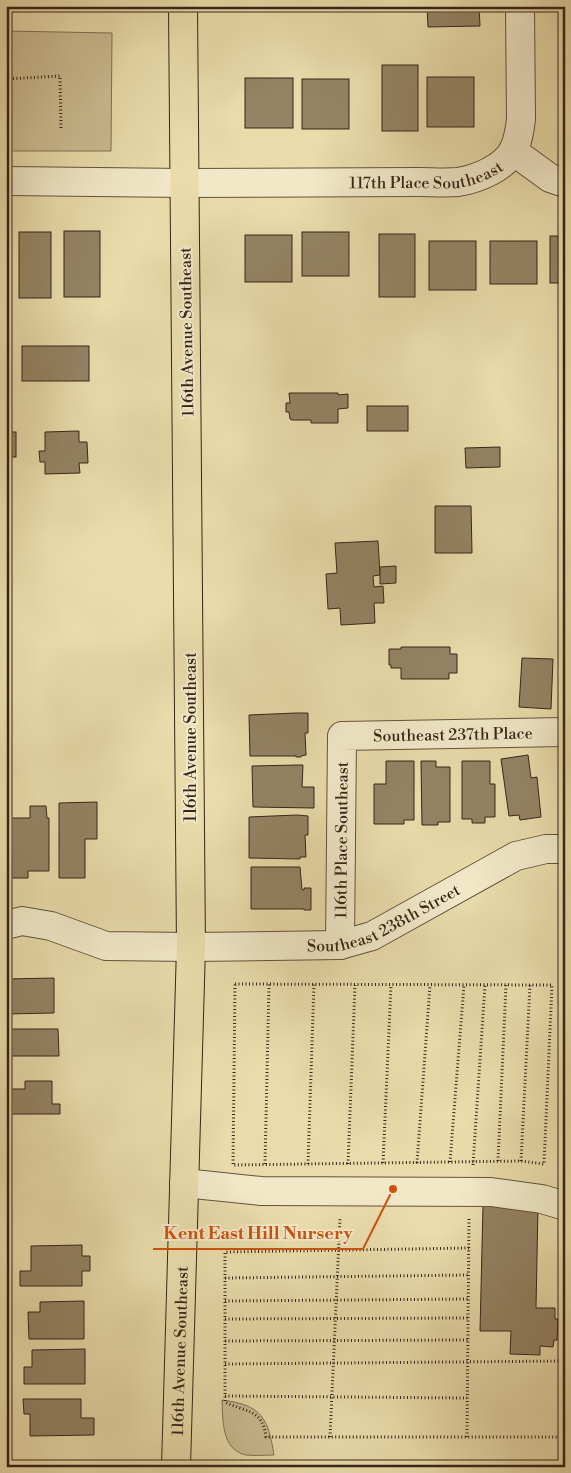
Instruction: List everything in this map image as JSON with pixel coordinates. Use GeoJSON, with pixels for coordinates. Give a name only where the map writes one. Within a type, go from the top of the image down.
{"type":"FeatureCollection","features":[{"type":"Feature","properties":{"kind":"main road","name":"116th Avenue Southeast"},"geometry":{"type":"LineString","coordinates":[[176,1467],[191,947],[183,6]]}},
{"type":"Feature","properties":{"kind":"street","name":"117th Place Southeast"},"geometry":{"type":"LineString","coordinates":[[6,181],[185,183],[458,182],[487,173],[505,160],[513,151],[518,137],[521,119],[520,6]]}},
{"type":"Feature","properties":{"kind":"street"},"geometry":{"type":"LineString","coordinates":[[513,151],[550,178],[565,183]]}},
{"type":"Feature","properties":{"kind":"street","name":"Southeast 237th Place"},"geometry":{"type":"LineString","coordinates":[[342,736],[565,732]]}},
{"type":"Feature","properties":{"kind":"street","name":"116th Place Southeast"},"geometry":{"type":"LineString","coordinates":[[340,945],[342,736]]}},
{"type":"Feature","properties":{"kind":"street","name":"Southeast 238th Street"},"geometry":{"type":"LineString","coordinates":[[6,925],[22,921],[51,926],[106,946],[340,945],[372,936],[516,856],[546,849],[565,849]]}},
{"type":"Feature","properties":{"kind":"street"},"geometry":{"type":"LineString","coordinates":[[184,1183],[261,1191],[491,1192],[542,1199],[565,1206]]}},
{"type":"Feature","properties":{"kind":"path"},"geometry":{"type":"LineString","coordinates":[[6,79],[60,76],[61,128]]}},
{"type":"Feature","properties":{"kind":"path"},"geometry":{"type":"LineString","coordinates":[[235,984],[269,984],[552,985],[544,1164],[498,1161],[233,1165],[235,984]]}},
{"type":"Feature","properties":{"kind":"path"},"geometry":{"type":"LineString","coordinates":[[265,1164],[269,984]]}},
{"type":"Feature","properties":{"kind":"path"},"geometry":{"type":"LineString","coordinates":[[308,1164],[314,984]]}},
{"type":"Feature","properties":{"kind":"path"},"geometry":{"type":"LineString","coordinates":[[348,1164],[355,985]]}},
{"type":"Feature","properties":{"kind":"path"},"geometry":{"type":"LineString","coordinates":[[383,1163],[391,985]]}},
{"type":"Feature","properties":{"kind":"path"},"geometry":{"type":"LineString","coordinates":[[417,1163],[430,985]]}},
{"type":"Feature","properties":{"kind":"path"},"geometry":{"type":"LineString","coordinates":[[450,1162],[464,985]]}},
{"type":"Feature","properties":{"kind":"path"},"geometry":{"type":"LineString","coordinates":[[474,1162],[485,985]]}},
{"type":"Feature","properties":{"kind":"path"},"geometry":{"type":"LineString","coordinates":[[498,1161],[506,985]]}},
{"type":"Feature","properties":{"kind":"path"},"geometry":{"type":"LineString","coordinates":[[521,1161],[530,985]]}},
{"type":"Feature","properties":{"kind":"path"},"geometry":{"type":"LineString","coordinates":[[330,1437],[341,1192]]}},
{"type":"Feature","properties":{"kind":"path"},"geometry":{"type":"LineString","coordinates":[[467,1437],[470,1192]]}},
{"type":"Feature","properties":{"kind":"path"},"geometry":{"type":"LineString","coordinates":[[469,1248],[226,1252],[225,1396],[227,1402],[244,1408],[259,1417],[264,1426],[266,1437],[565,1437]]}},
{"type":"Feature","properties":{"kind":"path"},"geometry":{"type":"LineString","coordinates":[[225,1278],[469,1275]]}},
{"type":"Feature","properties":{"kind":"path"},"geometry":{"type":"LineString","coordinates":[[225,1301],[469,1299]]}},
{"type":"Feature","properties":{"kind":"path"},"geometry":{"type":"LineString","coordinates":[[225,1319],[468,1318]]}},
{"type":"Feature","properties":{"kind":"path"},"geometry":{"type":"LineString","coordinates":[[225,1341],[468,1340]]}},
{"type":"Feature","properties":{"kind":"path"},"geometry":{"type":"LineString","coordinates":[[225,1364],[565,1362]]}},
{"type":"Feature","properties":{"kind":"path"},"geometry":{"type":"LineString","coordinates":[[225,1396],[468,1398]]}},
{"type":"Feature","properties":{"kind":"shaded area"},"geometry":{"type":"Polygon","coordinates":[[[6,31],[112,33],[111,151],[6,151],[6,31]]]}},
{"type":"Feature","properties":{"kind":"shaded area"},"geometry":{"type":"Polygon","coordinates":[[[222,1400],[246,1406],[261,1416],[269,1432],[274,1455],[246,1455],[232,1447],[223,1424],[222,1400]]]}},
{"type":"Feature","properties":{"kind":"building"},"geometry":{"type":"Polygon","coordinates":[[[427,6],[479,6],[480,26],[428,27],[427,6]]]}},
{"type":"Feature","properties":{"kind":"building"},"geometry":{"type":"Polygon","coordinates":[[[382,65],[418,65],[418,131],[382,131],[382,65]]]}},
{"type":"Feature","properties":{"kind":"building"},"geometry":{"type":"Polygon","coordinates":[[[427,77],[474,77],[474,127],[427,127],[427,77]]]}},
{"type":"Feature","properties":{"kind":"building"},"geometry":{"type":"Polygon","coordinates":[[[245,78],[293,78],[293,128],[245,128],[245,78]]]}},
{"type":"Feature","properties":{"kind":"building"},"geometry":{"type":"Polygon","coordinates":[[[302,79],[349,79],[349,129],[302,129],[302,79]]]}},
{"type":"Feature","properties":{"kind":"building"},"geometry":{"type":"Polygon","coordinates":[[[64,231],[100,231],[100,297],[64,297],[64,231]]]}},
{"type":"Feature","properties":{"kind":"building"},"geometry":{"type":"Polygon","coordinates":[[[19,232],[51,232],[51,298],[19,298],[19,232]]]}},
{"type":"Feature","properties":{"kind":"building"},"geometry":{"type":"Polygon","coordinates":[[[302,232],[349,232],[349,276],[302,276],[302,232]]]}},
{"type":"Feature","properties":{"kind":"building"},"geometry":{"type":"Polygon","coordinates":[[[379,234],[415,234],[415,297],[379,297],[379,234]]]}},
{"type":"Feature","properties":{"kind":"building"},"geometry":{"type":"Polygon","coordinates":[[[245,235],[292,235],[292,282],[245,282],[245,235]]]}},
{"type":"Feature","properties":{"kind":"building"},"geometry":{"type":"Polygon","coordinates":[[[550,236],[565,236],[565,283],[550,283],[550,236]]]}},
{"type":"Feature","properties":{"kind":"building"},"geometry":{"type":"Polygon","coordinates":[[[429,241],[476,241],[476,290],[429,290],[429,241]]]}},
{"type":"Feature","properties":{"kind":"building"},"geometry":{"type":"Polygon","coordinates":[[[490,241],[537,241],[537,284],[490,284],[490,241]]]}},
{"type":"Feature","properties":{"kind":"building"},"geometry":{"type":"Polygon","coordinates":[[[22,346],[89,346],[89,381],[22,381],[22,346]]]}},
{"type":"Feature","properties":{"kind":"building"},"geometry":{"type":"Polygon","coordinates":[[[289,393],[348,394],[348,408],[338,409],[338,423],[311,423],[311,420],[292,420],[290,419],[289,412],[286,412],[286,403],[290,403],[289,393]]]}},
{"type":"Feature","properties":{"kind":"building"},"geometry":{"type":"Polygon","coordinates":[[[367,406],[408,406],[408,431],[367,431],[367,406]]]}},
{"type":"Feature","properties":{"kind":"building"},"geometry":{"type":"Polygon","coordinates":[[[79,431],[79,442],[87,442],[88,463],[79,463],[80,473],[45,474],[45,462],[40,462],[39,451],[45,451],[45,432],[79,431]]]}},
{"type":"Feature","properties":{"kind":"building"},"geometry":{"type":"Polygon","coordinates":[[[6,432],[16,432],[16,457],[6,457],[6,432]]]}},
{"type":"Feature","properties":{"kind":"building"},"geometry":{"type":"Polygon","coordinates":[[[500,447],[500,467],[466,468],[465,448],[500,447]]]}},
{"type":"Feature","properties":{"kind":"building"},"geometry":{"type":"Polygon","coordinates":[[[435,506],[471,506],[472,553],[435,553],[435,506]]]}},
{"type":"Feature","properties":{"kind":"building"},"geometry":{"type":"Polygon","coordinates":[[[378,541],[380,575],[373,576],[374,587],[383,586],[384,603],[374,603],[375,623],[341,625],[340,608],[328,609],[326,574],[337,573],[335,543],[378,541]]]}},
{"type":"Feature","properties":{"kind":"building"},"geometry":{"type":"Polygon","coordinates":[[[396,566],[396,583],[380,584],[380,567],[396,566]]]}},
{"type":"Feature","properties":{"kind":"building"},"geometry":{"type":"Polygon","coordinates":[[[401,647],[450,647],[450,654],[457,654],[457,673],[449,673],[449,679],[401,679],[401,668],[391,668],[391,665],[389,665],[389,649],[401,649],[401,647]]]}},
{"type":"Feature","properties":{"kind":"building"},"geometry":{"type":"Polygon","coordinates":[[[522,658],[553,659],[551,709],[519,707],[522,658]]]}},
{"type":"Feature","properties":{"kind":"building"},"geometry":{"type":"Polygon","coordinates":[[[308,713],[308,733],[305,733],[306,755],[301,757],[250,756],[249,715],[308,713]]]}},
{"type":"Feature","properties":{"kind":"building"},"geometry":{"type":"Polygon","coordinates":[[[560,752],[565,752],[565,817],[561,817],[560,752]]]}},
{"type":"Feature","properties":{"kind":"building"},"geometry":{"type":"Polygon","coordinates":[[[528,755],[531,778],[537,777],[541,817],[520,820],[519,815],[509,816],[501,759],[528,755]]]}},
{"type":"Feature","properties":{"kind":"building"},"geometry":{"type":"Polygon","coordinates":[[[386,761],[414,761],[414,820],[404,820],[404,824],[374,824],[374,784],[386,784],[386,761]]]}},
{"type":"Feature","properties":{"kind":"building"},"geometry":{"type":"Polygon","coordinates":[[[421,761],[436,761],[436,767],[450,767],[450,822],[438,822],[438,825],[422,825],[421,761]]]}},
{"type":"Feature","properties":{"kind":"building"},"geometry":{"type":"Polygon","coordinates":[[[462,761],[490,761],[490,784],[495,784],[495,817],[485,817],[485,823],[472,823],[472,819],[462,819],[462,761]]]}},
{"type":"Feature","properties":{"kind":"building"},"geometry":{"type":"Polygon","coordinates":[[[303,765],[302,787],[314,787],[314,808],[253,807],[252,766],[303,765]]]}},
{"type":"Feature","properties":{"kind":"building"},"geometry":{"type":"Polygon","coordinates":[[[97,802],[97,839],[85,839],[85,878],[59,878],[59,803],[97,802]]]}},
{"type":"Feature","properties":{"kind":"building"},"geometry":{"type":"Polygon","coordinates":[[[30,806],[46,806],[47,818],[49,818],[49,871],[28,871],[28,878],[12,878],[11,818],[30,818],[30,806]]]}},
{"type":"Feature","properties":{"kind":"building"},"geometry":{"type":"Polygon","coordinates":[[[308,816],[308,835],[305,835],[306,857],[300,857],[300,859],[249,858],[249,817],[308,816]]]}},
{"type":"Feature","properties":{"kind":"building"},"geometry":{"type":"Polygon","coordinates":[[[251,867],[300,867],[302,890],[304,888],[311,888],[311,910],[251,909],[251,867]]]}},
{"type":"Feature","properties":{"kind":"building"},"geometry":{"type":"Polygon","coordinates":[[[54,978],[54,1013],[6,1014],[6,979],[54,978]]]}},
{"type":"Feature","properties":{"kind":"building"},"geometry":{"type":"Polygon","coordinates":[[[6,1029],[58,1029],[59,1056],[6,1056],[6,1029]]]}},
{"type":"Feature","properties":{"kind":"building"},"geometry":{"type":"Polygon","coordinates":[[[25,1081],[52,1081],[52,1104],[60,1104],[60,1114],[6,1114],[6,1089],[25,1089],[25,1081]]]}},
{"type":"Feature","properties":{"kind":"building"},"geometry":{"type":"Polygon","coordinates":[[[483,1206],[538,1208],[536,1308],[555,1308],[555,1319],[558,1319],[557,1340],[554,1340],[553,1347],[540,1346],[540,1355],[510,1354],[511,1331],[480,1331],[483,1206]]]}},
{"type":"Feature","properties":{"kind":"building"},"geometry":{"type":"Polygon","coordinates":[[[82,1245],[82,1256],[90,1256],[90,1271],[82,1271],[82,1286],[20,1286],[20,1271],[31,1271],[31,1246],[82,1245]]]}},
{"type":"Feature","properties":{"kind":"building"},"geometry":{"type":"Polygon","coordinates":[[[84,1301],[84,1339],[29,1339],[28,1312],[40,1312],[40,1302],[84,1301]]]}},
{"type":"Feature","properties":{"kind":"building"},"geometry":{"type":"Polygon","coordinates":[[[85,1349],[85,1384],[24,1384],[24,1367],[32,1367],[32,1350],[85,1349]]]}},
{"type":"Feature","properties":{"kind":"building"},"geometry":{"type":"Polygon","coordinates":[[[23,1399],[81,1399],[81,1418],[94,1418],[94,1435],[30,1436],[30,1414],[24,1414],[23,1399]]]}},
{"type":"Feature","properties":{"kind":"place","name":"Kent East Hill Nursery"},"geometry":{"type":"Point","coordinates":[393,1189]}}]}
